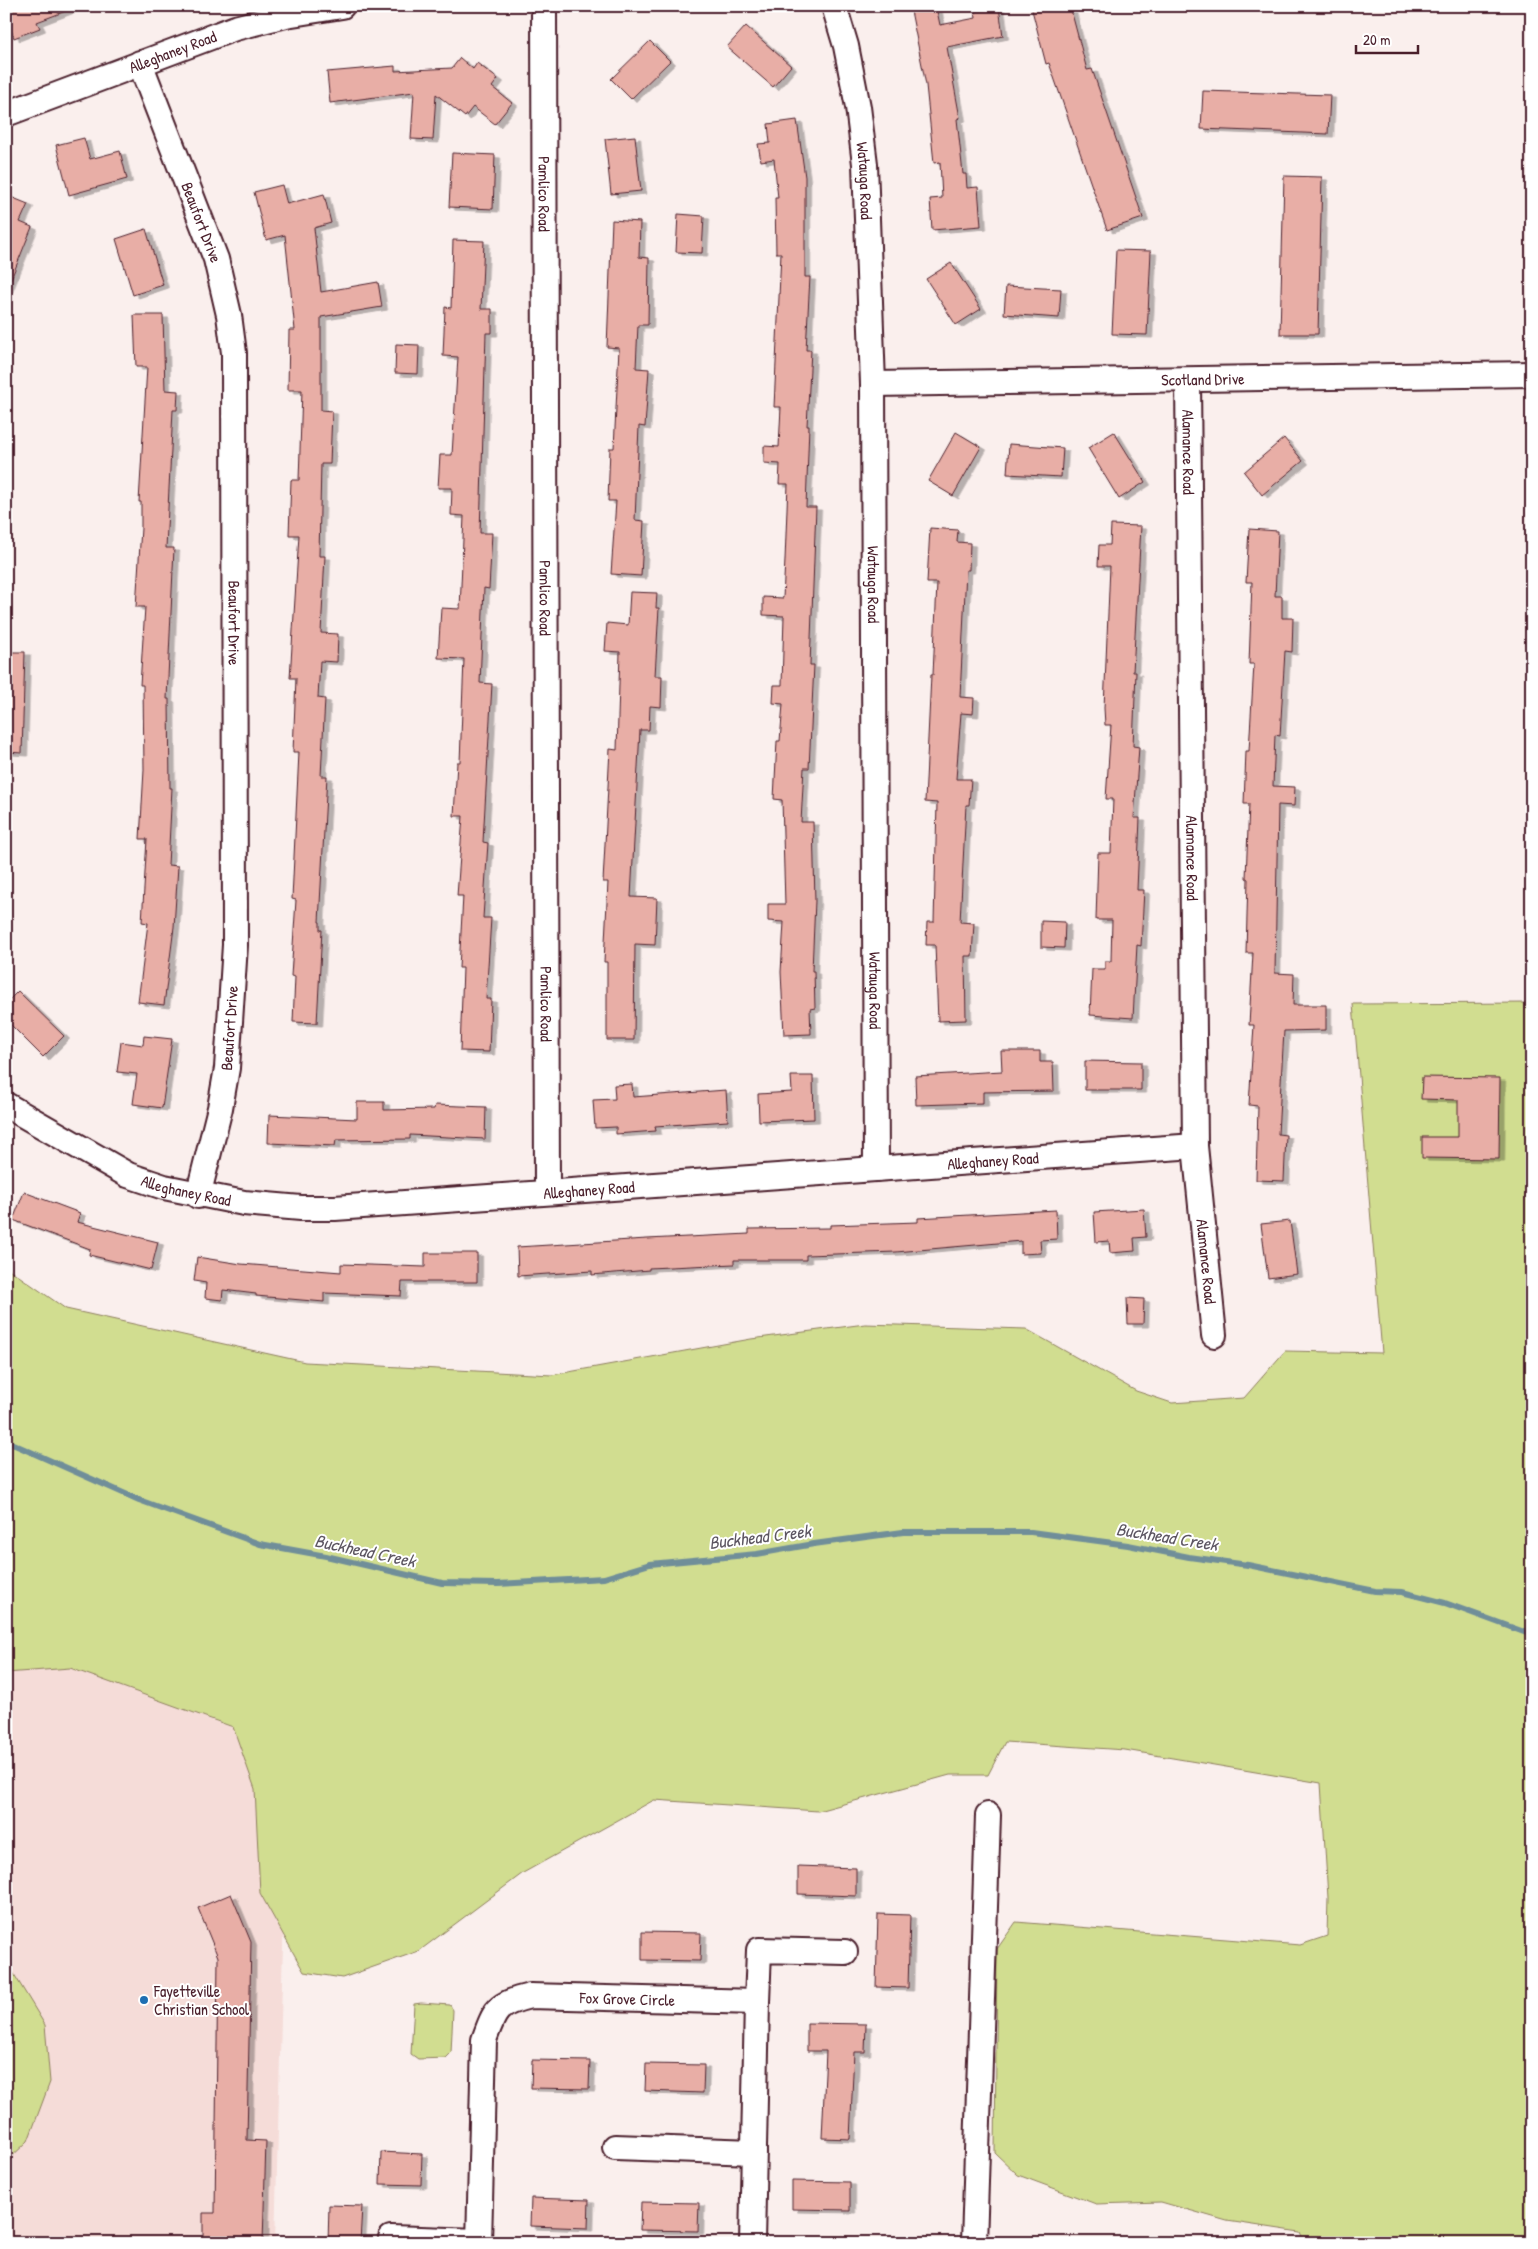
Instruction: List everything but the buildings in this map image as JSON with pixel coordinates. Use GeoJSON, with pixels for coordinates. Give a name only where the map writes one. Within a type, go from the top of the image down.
{"type":"FeatureCollection","features":[{"type":"Feature","properties":{"kind":"street","name":"Alleghaney Road"},"geometry":{"type":"LineString","coordinates":[[6,114],[235,28],[286,15],[342,6]]}},
{"type":"Feature","properties":{"kind":"street","name":"Pamlico Road"},"geometry":{"type":"LineString","coordinates":[[544,6],[547,1192]]}},
{"type":"Feature","properties":{"kind":"street","name":"Watauga Road"},"geometry":{"type":"LineString","coordinates":[[834,6],[846,46],[858,107],[865,164],[873,384],[876,1168]]}},
{"type":"Feature","properties":{"kind":"street","name":"Beaufort Drive"},"geometry":{"type":"LineString","coordinates":[[140,63],[216,259],[229,314],[234,353],[234,945],[227,1068],[220,1108],[198,1196]]}},
{"type":"Feature","properties":{"kind":"street","name":"Scotland Drive"},"geometry":{"type":"LineString","coordinates":[[873,384],[1532,374]]}},
{"type":"Feature","properties":{"kind":"street","name":"Alamance Road"},"geometry":{"type":"LineString","coordinates":[[1188,380],[1194,1146],[1214,1335]]}},
{"type":"Feature","properties":{"kind":"street","name":"Alleghaney Road"},"geometry":{"type":"LineString","coordinates":[[6,1106],[128,1175],[198,1196],[244,1203],[301,1208],[335,1208],[1194,1146]]}},
{"type":"Feature","properties":{"kind":"street"},"geometry":{"type":"LineString","coordinates":[[974,2243],[988,1814]]}},
{"type":"Feature","properties":{"kind":"street"},"geometry":{"type":"LineString","coordinates":[[752,2243],[759,1950],[844,1952]]}},
{"type":"Feature","properties":{"kind":"street","name":"Fox Grove Circle"},"geometry":{"type":"LineString","coordinates":[[479,2242],[484,2040],[493,2014],[508,2001],[530,1996],[757,2002]]}},
{"type":"Feature","properties":{"kind":"street"},"geometry":{"type":"LineString","coordinates":[[615,2147],[754,2152]]}},
{"type":"Feature","properties":{"kind":"street"},"geometry":{"type":"LineString","coordinates":[[391,2238],[479,2242]]}},
{"type":"Feature","properties":{"kind":"shaded area","name":"Fayetteville Christian School"},"geometry":{"type":"Polygon","coordinates":[[[6,1644],[305,1754],[288,1758],[275,2243],[6,2243],[6,1644]]]}},
{"type":"Feature","properties":{"kind":"green space"},"geometry":{"type":"Polygon","coordinates":[[[1532,1003],[1532,2243],[1305,2243],[1300,2232],[1227,2221],[1161,2202],[1096,2204],[1018,2175],[995,2153],[997,1949],[1016,1922],[1300,1945],[1327,1936],[1328,1898],[1321,1783],[1125,1750],[1005,1742],[988,1775],[950,1775],[818,1811],[654,1800],[523,1873],[419,1951],[342,1978],[304,1972],[260,1893],[255,1789],[233,1727],[70,1668],[6,1673],[6,1267],[66,1309],[305,1362],[552,1375],[751,1339],[865,1324],[1026,1329],[1136,1391],[1172,1403],[1244,1398],[1285,1351],[1382,1353],[1353,1004],[1532,1003]]]}},
{"type":"Feature","properties":{"kind":"green space"},"geometry":{"type":"Polygon","coordinates":[[[6,1961],[45,2025],[50,2082],[28,2141],[6,2162],[6,1961]]]}},
{"type":"Feature","properties":{"kind":"green space"},"geometry":{"type":"Polygon","coordinates":[[[414,2004],[450,2005],[453,2010],[451,2053],[446,2058],[418,2059],[411,2054],[414,2004]]]}},
{"type":"Feature","properties":{"kind":"waterway","name":"Buckhead Creek"},"geometry":{"type":"LineString","coordinates":[[6,1441],[139,1500],[260,1544],[326,1556],[442,1583],[498,1584],[604,1578],[650,1564],[757,1554],[903,1532],[1031,1532],[1128,1545],[1189,1557],[1248,1565],[1375,1591],[1402,1592],[1445,1603],[1532,1635]]}},
{"type":"Feature","properties":{"kind":"place","name":"Fayetteville Christian School"},"geometry":{"type":"Point","coordinates":[144,2000]}}]}
